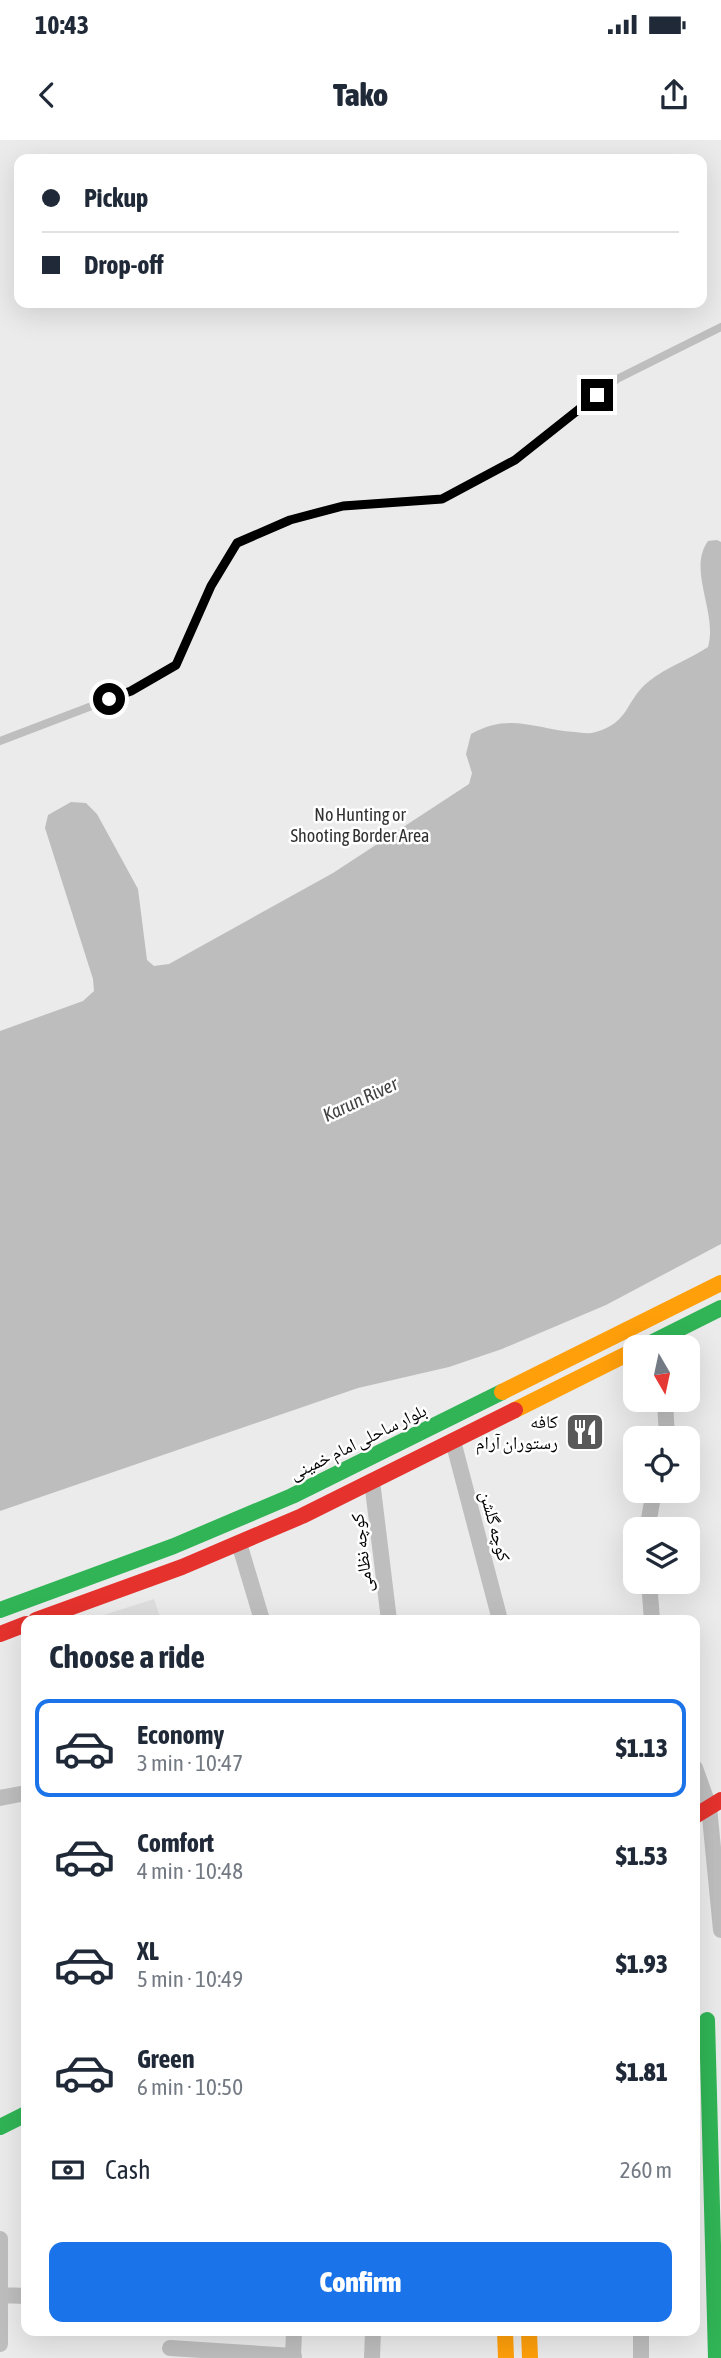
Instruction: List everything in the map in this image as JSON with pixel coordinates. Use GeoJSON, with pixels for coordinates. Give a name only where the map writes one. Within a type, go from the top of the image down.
{"type":"FeatureCollection","features":[{"type":"Feature","properties":{"kind":"main road","name":"بلوار ساحلی امام خمینی"},"geometry":{"type":"LineString","coordinates":[[0,1609],[174,1546],[292,1496],[721,1283]]}},
{"type":"Feature","properties":{"kind":"main road"},"geometry":{"type":"LineString","coordinates":[[668,1335],[721,1308]]}},
{"type":"Feature","properties":{"kind":"main road"},"geometry":{"type":"LineString","coordinates":[[49,1615],[239,1543],[623,1357]]}},
{"type":"Feature","properties":{"kind":"main road"},"geometry":{"type":"LineString","coordinates":[[0,1633],[21,1626]]}},
{"type":"Feature","properties":{"kind":"main road"},"geometry":{"type":"LineString","coordinates":[[708,2020],[715,2095],[716,2358]]}},
{"type":"Feature","properties":{"kind":"main road"},"geometry":{"type":"LineString","coordinates":[[0,2127],[21,2116]]}},
{"type":"Feature","properties":{"kind":"main road"},"geometry":{"type":"LineString","coordinates":[[505,2336],[506,2358]]}},
{"type":"Feature","properties":{"kind":"main road"},"geometry":{"type":"LineString","coordinates":[[529,2336],[530,2358]]}},
{"type":"Feature","properties":{"kind":"street","name":"کوچه گلشن"},"geometry":{"type":"LineString","coordinates":[[453,1441],[499,1615]]}},
{"type":"Feature","properties":{"kind":"street","name":"کوچه نظامی"},"geometry":{"type":"LineString","coordinates":[[372,1481],[388,1615]]}},
{"type":"Feature","properties":{"kind":"street"},"geometry":{"type":"LineString","coordinates":[[239,1543],[261,1615]]}},
{"type":"Feature","properties":{"kind":"street"},"geometry":{"type":"LineString","coordinates":[[650,1594],[652,1615]]}},
{"type":"Feature","properties":{"kind":"street"},"geometry":{"type":"LineString","coordinates":[[700,1783],[708,1808],[721,1930]]}},
{"type":"Feature","properties":{"kind":"street"},"geometry":{"type":"LineString","coordinates":[[0,1798],[21,1794]]}},
{"type":"Feature","properties":{"kind":"street"},"geometry":{"type":"LineString","coordinates":[[0,2239],[0,2344]]}},
{"type":"Feature","properties":{"kind":"street"},"geometry":{"type":"LineString","coordinates":[[0,2295],[21,2296]]}},
{"type":"Feature","properties":{"kind":"street"},"geometry":{"type":"LineString","coordinates":[[170,2346],[293,2357],[294,2336]]}},
{"type":"Feature","properties":{"kind":"street"},"geometry":{"type":"LineString","coordinates":[[372,2358],[373,2336]]}},
{"type":"Feature","properties":{"kind":"street"},"geometry":{"type":"LineString","coordinates":[[641,2336],[641,2358]]}},
{"type":"Feature","properties":{"kind":"lane"},"geometry":{"type":"LineString","coordinates":[[0,741],[131,691],[176,665],[211,586],[237,543],[290,520],[343,506],[442,499],[515,460],[617,379],[721,327]]}},
{"type":"Feature","properties":{"kind":"green space","name":"No Hunting or Shooting Border Area"},"geometry":{"type":"Polygon","coordinates":[[[0,140],[721,140],[721,2358],[0,2358],[0,140]]]}},
{"type":"Feature","properties":{"kind":"water","name":"Karun River"},"geometry":{"type":"Polygon","coordinates":[[[708,541],[721,542],[721,1244],[606,1305],[502,1349],[449,1367],[358,1388],[0,1511],[0,1031],[83,1001],[94,991],[93,979],[45,828],[48,815],[71,802],[86,803],[97,814],[138,889],[147,960],[154,966],[169,964],[333,873],[469,784],[472,773],[466,754],[471,734],[485,727],[510,723],[591,733],[615,723],[648,682],[708,647],[710,634],[701,578],[702,552],[708,541]]]}},
{"type":"Feature","properties":{"kind":"building"},"geometry":{"type":"Polygon","coordinates":[[[154,1599],[159,1615],[104,1615],[154,1599]]]}},
{"type":"Feature","properties":{"kind":"traffic: fast"},"geometry":{"type":"LineString","coordinates":[[667,1335],[721,1308]]}},
{"type":"Feature","properties":{"kind":"traffic: fast"},"geometry":{"type":"LineString","coordinates":[[0,1610],[174,1546],[292,1496],[502,1392]]}},
{"type":"Feature","properties":{"kind":"traffic: fast"},"geometry":{"type":"LineString","coordinates":[[707,2020],[716,2358]]}},
{"type":"Feature","properties":{"kind":"traffic: fast"},"geometry":{"type":"LineString","coordinates":[[0,2127],[21,2116]]}},
{"type":"Feature","properties":{"kind":"traffic: slow"},"geometry":{"type":"LineString","coordinates":[[502,1392],[721,1283]]}},
{"type":"Feature","properties":{"kind":"traffic: slow"},"geometry":{"type":"LineString","coordinates":[[515,1410],[623,1356]]}},
{"type":"Feature","properties":{"kind":"traffic: slow"},"geometry":{"type":"LineString","coordinates":[[505,2336],[506,2358]]}},
{"type":"Feature","properties":{"kind":"traffic: slow"},"geometry":{"type":"LineString","coordinates":[[529,2336],[530,2358]]}},
{"type":"Feature","properties":{"kind":"traffic: jam"},"geometry":{"type":"LineString","coordinates":[[50,1615],[182,1567],[302,1516],[515,1410]]}},
{"type":"Feature","properties":{"kind":"traffic: jam"},"geometry":{"type":"LineString","coordinates":[[0,1634],[21,1626]]}},
{"type":"Feature","properties":{"kind":"traffic: jam"},"geometry":{"type":"LineString","coordinates":[[700,1813],[721,1800]]}},
{"type":"Feature","properties":{"kind":"place","name":"کافه رستوران آرام"},"geometry":{"type":"Point","coordinates":[585,1432]}},
{"type":"Feature","properties":{"kind":"route"},"geometry":{"type":"LineString","coordinates":[[109,699],[131,691],[176,665],[211,586],[237,543],[290,520],[343,506],[442,499],[515,460],[597,395]]}}]}
